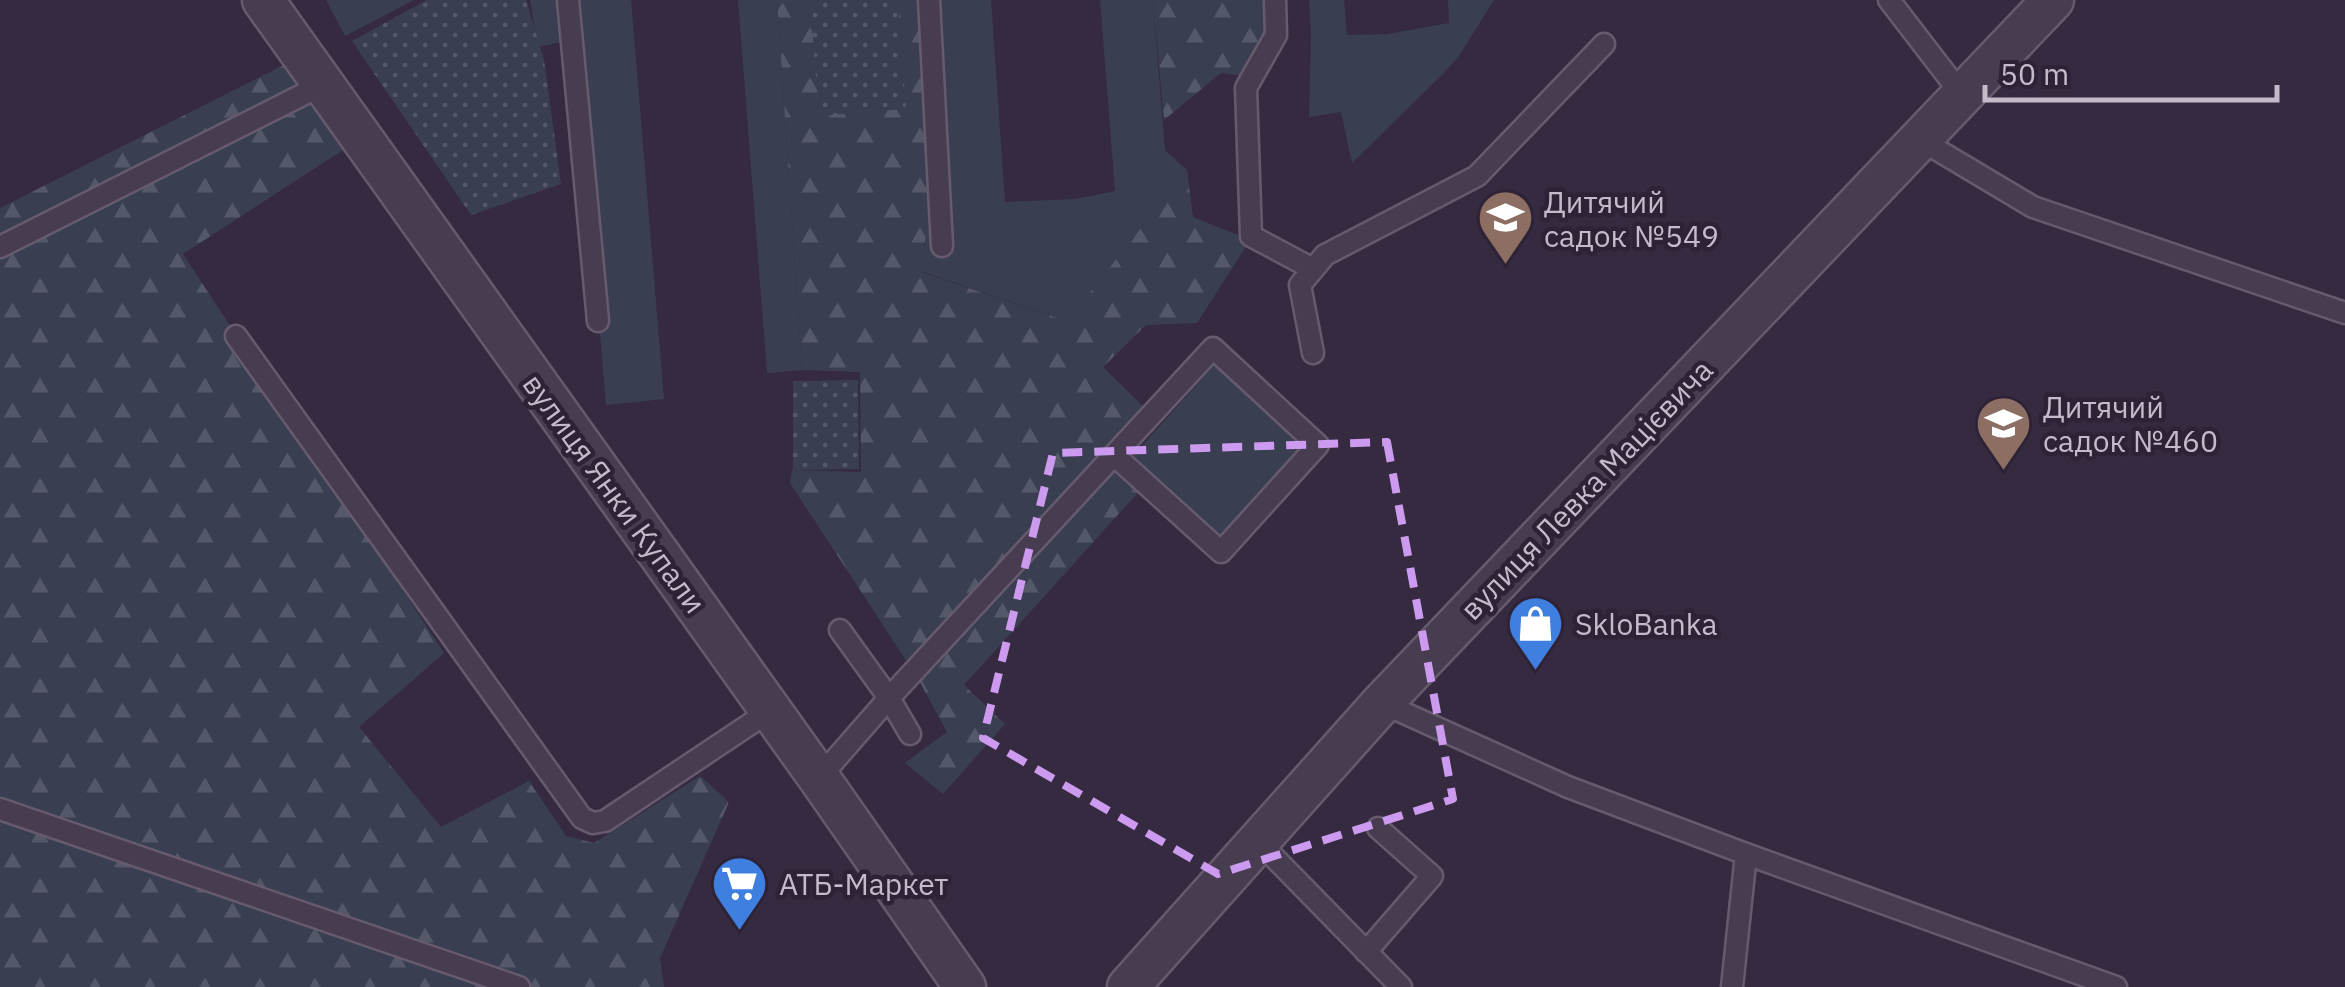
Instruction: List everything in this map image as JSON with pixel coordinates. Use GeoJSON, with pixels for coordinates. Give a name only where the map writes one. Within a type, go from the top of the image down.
{"type":"FeatureCollection","features":[{"type":"Feature","properties":{"kind":"street","name":"вулиця Янки Купали"},"geometry":{"type":"LineString","coordinates":[[264,0],[965,987]]}},
{"type":"Feature","properties":{"kind":"street","name":"вулиця Левка Мацієвича"},"geometry":{"type":"LineString","coordinates":[[1128,987],[1382,703],[2053,0]]}},
{"type":"Feature","properties":{"kind":"lane"},"geometry":{"type":"LineString","coordinates":[[568,0],[598,321]]}},
{"type":"Feature","properties":{"kind":"lane"},"geometry":{"type":"LineString","coordinates":[[929,0],[942,246]]}},
{"type":"Feature","properties":{"kind":"lane"},"geometry":{"type":"LineString","coordinates":[[1276,0],[1276,35],[1246,88],[1252,236],[1313,268]]}},
{"type":"Feature","properties":{"kind":"lane"},"geometry":{"type":"LineString","coordinates":[[1890,0],[1962,95]]}},
{"type":"Feature","properties":{"kind":"lane"},"geometry":{"type":"LineString","coordinates":[[1313,353],[1300,286],[1325,255],[1477,176],[1604,44]]}},
{"type":"Feature","properties":{"kind":"lane"},"geometry":{"type":"LineString","coordinates":[[0,246],[324,84]]}},
{"type":"Feature","properties":{"kind":"lane"},"geometry":{"type":"LineString","coordinates":[[1919,139],[2033,207],[2345,313]]}},
{"type":"Feature","properties":{"kind":"lane"},"geometry":{"type":"LineString","coordinates":[[236,336],[582,818],[592,823],[606,821],[771,710]]}},
{"type":"Feature","properties":{"kind":"lane"},"geometry":{"type":"LineString","coordinates":[[820,778],[889,698],[1213,348],[1318,445],[1221,552],[1114,455]]}},
{"type":"Feature","properties":{"kind":"lane"},"geometry":{"type":"LineString","coordinates":[[840,630],[910,734]]}},
{"type":"Feature","properties":{"kind":"lane"},"geometry":{"type":"LineString","coordinates":[[1382,703],[1568,787],[2116,987]]}},
{"type":"Feature","properties":{"kind":"lane"},"geometry":{"type":"LineString","coordinates":[[0,809],[518,987]]}},
{"type":"Feature","properties":{"kind":"lane"},"geometry":{"type":"LineString","coordinates":[[1366,952],[1432,876],[1378,828]]}},
{"type":"Feature","properties":{"kind":"lane"},"geometry":{"type":"LineString","coordinates":[[1258,841],[1401,987]]}},
{"type":"Feature","properties":{"kind":"lane"},"geometry":{"type":"LineString","coordinates":[[1732,987],[1746,854]]}},
{"type":"Feature","properties":{"kind":"highlighted area"},"geometry":{"type":"Polygon","coordinates":[[[1387,442],[1453,799],[1218,874],[983,738],[1053,453],[1387,442]]]}},
{"type":"Feature","properties":{"kind":"green space"},"geometry":{"type":"Polygon","coordinates":[[[326,0],[414,0],[345,36],[326,0]]]}},
{"type":"Feature","properties":{"kind":"green space"},"geometry":{"type":"Polygon","coordinates":[[[427,0],[526,0],[544,60],[561,184],[471,215],[352,41],[427,0]]]}},
{"type":"Feature","properties":{"kind":"green space"},"geometry":{"type":"Polygon","coordinates":[[[530,0],[631,0],[664,399],[606,405],[575,39],[538,47],[530,0]]]}},
{"type":"Feature","properties":{"kind":"green space"},"geometry":{"type":"Polygon","coordinates":[[[738,0],[777,0],[802,370],[767,373],[738,0]]]}},
{"type":"Feature","properties":{"kind":"green space"},"geometry":{"type":"Polygon","coordinates":[[[777,0],[933,0],[936,225],[926,233],[921,272],[1067,321],[1187,170],[1193,217],[1250,240],[1197,323],[1146,325],[1103,367],[1148,411],[911,668],[790,483],[792,470],[861,472],[860,372],[802,370],[777,0]]]}},
{"type":"Feature","properties":{"kind":"green space"},"geometry":{"type":"Polygon","coordinates":[[[810,0],[898,0],[906,109],[819,116],[810,0]]]}},
{"type":"Feature","properties":{"kind":"green space"},"geometry":{"type":"Polygon","coordinates":[[[933,0],[991,0],[1005,202],[1076,199],[1115,191],[1100,0],[1153,0],[1165,150],[1187,170],[1067,321],[920,271],[926,233],[933,0]]]}},
{"type":"Feature","properties":{"kind":"green space"},"geometry":{"type":"Polygon","coordinates":[[[1153,0],[1269,0],[1270,32],[1246,76],[1221,73],[1164,120],[1153,0]]]}},
{"type":"Feature","properties":{"kind":"green space"},"geometry":{"type":"Polygon","coordinates":[[[1309,0],[1344,0],[1347,35],[1388,34],[1449,23],[1448,0],[1494,0],[1459,56],[1352,163],[1341,112],[1309,117],[1309,0]]]}},
{"type":"Feature","properties":{"kind":"green space"},"geometry":{"type":"Polygon","coordinates":[[[284,65],[343,150],[183,254],[444,653],[359,727],[441,827],[529,781],[566,836],[594,843],[700,776],[729,802],[660,958],[664,987],[0,987],[0,208],[284,65]]]}},
{"type":"Feature","properties":{"kind":"green space"},"geometry":{"type":"Polygon","coordinates":[[[1216,363],[1310,447],[1223,543],[1133,456],[1216,363]]]}},
{"type":"Feature","properties":{"kind":"green space"},"geometry":{"type":"Polygon","coordinates":[[[858,380],[859,469],[793,470],[793,381],[858,380]]]}},
{"type":"Feature","properties":{"kind":"green space"},"geometry":{"type":"Polygon","coordinates":[[[1113,462],[1143,487],[964,685],[1005,724],[943,794],[905,763],[947,732],[916,675],[1113,462]]]}},
{"type":"Feature","properties":{"kind":"place","name":"Дитячий садок №549"},"geometry":{"type":"Point","coordinates":[1505,267]}},
{"type":"Feature","properties":{"kind":"place","name":"Дитячий садок №460"},"geometry":{"type":"Point","coordinates":[2004,472]}},
{"type":"Feature","properties":{"kind":"place","name":"SkloBanka"},"geometry":{"type":"Point","coordinates":[1536,672]}},
{"type":"Feature","properties":{"kind":"place","name":"АТБ-Маркет"},"geometry":{"type":"Point","coordinates":[740,932]}}]}
